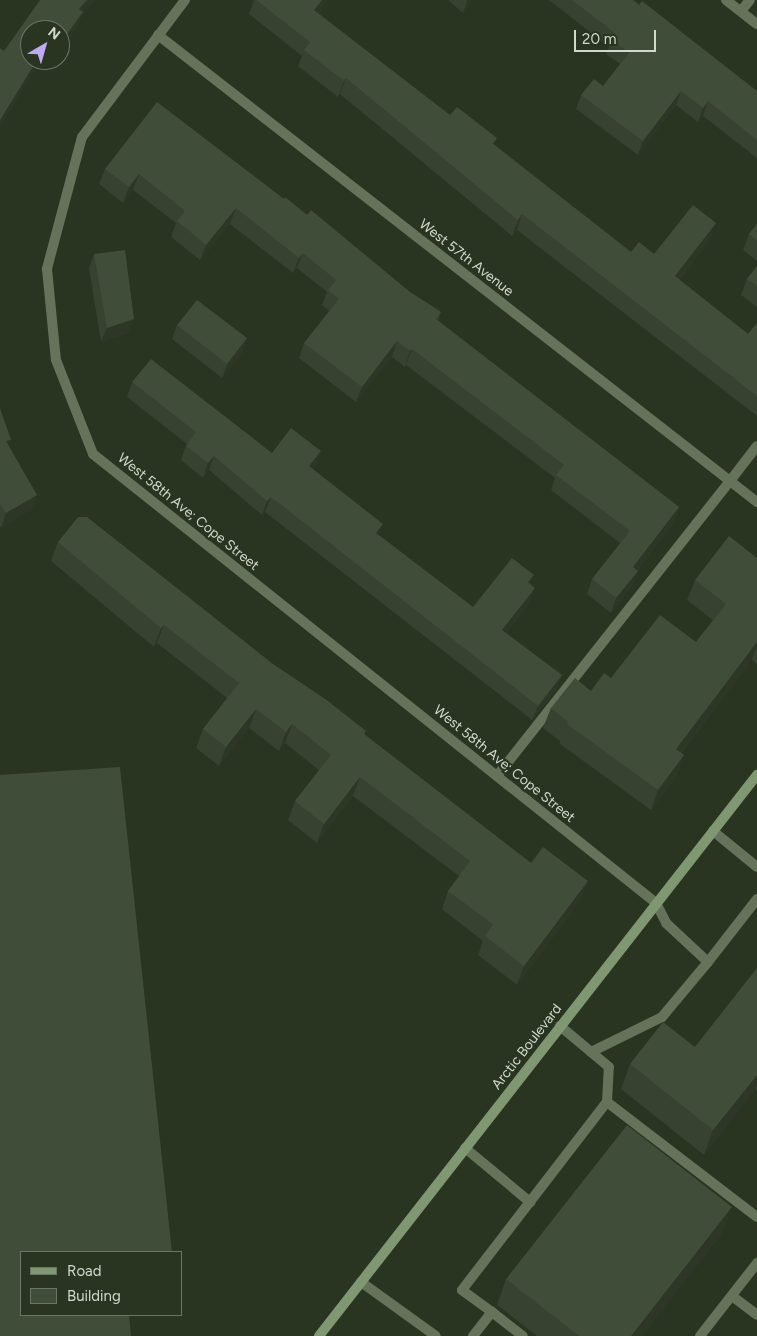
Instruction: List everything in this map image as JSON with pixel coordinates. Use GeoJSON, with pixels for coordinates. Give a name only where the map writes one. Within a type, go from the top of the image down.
{"type":"FeatureCollection","features":[{"type":"Feature","properties":{"kind":"main road","name":"Arctic Boulevard"},"geometry":{"type":"LineString","coordinates":[[319,1336],[757,775]]}},
{"type":"Feature","properties":{"kind":"street","name":"West 58th Ave; Cope Street"},"geometry":{"type":"LineString","coordinates":[[185,0],[82,138],[47,269],[56,360],[93,454],[656,903]]}},
{"type":"Feature","properties":{"kind":"street"},"geometry":{"type":"LineString","coordinates":[[726,0],[757,24]]}},
{"type":"Feature","properties":{"kind":"street"},"geometry":{"type":"LineString","coordinates":[[741,11],[750,0]]}},
{"type":"Feature","properties":{"kind":"street","name":"West 57th Avenue"},"geometry":{"type":"LineString","coordinates":[[158,35],[757,502]]}},
{"type":"Feature","properties":{"kind":"street"},"geometry":{"type":"LineString","coordinates":[[497,776],[757,446]]}},
{"type":"Feature","properties":{"kind":"street"},"geometry":{"type":"LineString","coordinates":[[713,831],[757,867]]}},
{"type":"Feature","properties":{"kind":"street"},"geometry":{"type":"LineString","coordinates":[[591,1052],[662,1017],[757,899]]}},
{"type":"Feature","properties":{"kind":"street"},"geometry":{"type":"LineString","coordinates":[[656,903],[666,923],[708,962]]}},
{"type":"Feature","properties":{"kind":"street"},"geometry":{"type":"LineString","coordinates":[[524,1336],[462,1290],[607,1102],[609,1067],[560,1026]]}},
{"type":"Feature","properties":{"kind":"street"},"geometry":{"type":"LineString","coordinates":[[607,1102],[757,1217]]}},
{"type":"Feature","properties":{"kind":"street"},"geometry":{"type":"LineString","coordinates":[[465,1148],[530,1202]]}},
{"type":"Feature","properties":{"kind":"street"},"geometry":{"type":"LineString","coordinates":[[700,1336],[757,1263]]}},
{"type":"Feature","properties":{"kind":"street"},"geometry":{"type":"LineString","coordinates":[[361,1282],[436,1336]]}},
{"type":"Feature","properties":{"kind":"street"},"geometry":{"type":"LineString","coordinates":[[732,1296],[757,1315]]}},
{"type":"Feature","properties":{"kind":"street"},"geometry":{"type":"LineString","coordinates":[[473,1336],[492,1312]]}},
{"type":"Feature","properties":{"kind":"building"},"geometry":{"type":"Polygon","coordinates":[[[40,0],[87,0],[79,9],[83,12],[70,30],[70,20],[26,20],[40,0]]]}},
{"type":"Feature","properties":{"kind":"building"},"geometry":{"type":"Polygon","coordinates":[[[256,0],[322,0],[314,10],[450,115],[457,107],[497,138],[493,144],[631,252],[639,242],[654,254],[693,205],[716,223],[675,276],[748,334],[757,323],[757,396],[522,214],[518,220],[346,78],[344,81],[304,50],[310,42],[256,0]]]}},
{"type":"Feature","properties":{"kind":"building"},"geometry":{"type":"Polygon","coordinates":[[[572,0],[633,0],[639,5],[642,1],[757,91],[757,140],[708,101],[703,108],[681,91],[643,141],[581,95],[594,79],[603,86],[629,53],[612,40],[616,34],[572,0]]]}},
{"type":"Feature","properties":{"kind":"building"},"geometry":{"type":"Polygon","coordinates":[[[20,28],[20,70],[31,70],[0,120],[0,48],[4,51],[20,28]]]}},
{"type":"Feature","properties":{"kind":"building"},"geometry":{"type":"Polygon","coordinates":[[[157,102],[284,199],[285,197],[307,215],[311,210],[410,292],[441,312],[436,319],[679,507],[633,567],[638,571],[616,598],[592,579],[630,531],[556,475],[564,465],[412,349],[410,351],[397,341],[362,387],[304,343],[339,299],[328,290],[336,280],[303,253],[299,258],[236,208],[206,245],[177,221],[185,211],[139,174],[129,187],[105,169],[157,102]]]}},
{"type":"Feature","properties":{"kind":"building"},"geometry":{"type":"Polygon","coordinates":[[[757,224],[757,240],[749,234],[757,224]]]}},
{"type":"Feature","properties":{"kind":"building"},"geometry":{"type":"Polygon","coordinates":[[[125,250],[134,319],[107,328],[94,254],[125,250]]]}},
{"type":"Feature","properties":{"kind":"building"},"geometry":{"type":"Polygon","coordinates":[[[757,266],[757,286],[747,279],[757,266]]]}},
{"type":"Feature","properties":{"kind":"building"},"geometry":{"type":"Polygon","coordinates":[[[197,300],[247,338],[227,364],[177,325],[197,300]]]}},
{"type":"Feature","properties":{"kind":"building"},"geometry":{"type":"Polygon","coordinates":[[[151,359],[272,453],[291,428],[321,451],[309,466],[383,524],[376,533],[473,607],[512,558],[534,575],[528,582],[535,588],[502,630],[562,675],[538,706],[271,497],[267,501],[214,456],[208,463],[186,446],[196,432],[132,382],[151,359]]]}},
{"type":"Feature","properties":{"kind":"building"},"geometry":{"type":"Polygon","coordinates":[[[0,408],[11,440],[6,441],[37,495],[6,513],[0,503],[0,408]]]}},
{"type":"Feature","properties":{"kind":"building"},"geometry":{"type":"Polygon","coordinates":[[[78,517],[87,517],[273,664],[328,701],[366,731],[364,734],[531,863],[543,847],[588,881],[524,966],[485,936],[493,924],[448,891],[470,861],[360,777],[324,824],[295,801],[331,755],[292,724],[286,732],[256,709],[226,747],[203,729],[239,683],[164,625],[161,628],[58,542],[78,517]]]}},
{"type":"Feature","properties":{"kind":"building"},"geometry":{"type":"Polygon","coordinates":[[[729,536],[757,558],[757,642],[676,749],[684,755],[658,790],[567,724],[568,722],[551,708],[575,678],[591,691],[604,673],[611,678],[660,615],[696,642],[726,604],[695,580],[729,536]]]}},
{"type":"Feature","properties":{"kind":"building"},"geometry":{"type":"Polygon","coordinates":[[[120,767],[172,1251],[20,1251],[20,1316],[129,1316],[131,1336],[0,1336],[0,775],[120,767]]]}},
{"type":"Feature","properties":{"kind":"building"},"geometry":{"type":"Polygon","coordinates":[[[757,968],[757,1075],[713,1130],[630,1064],[663,1022],[695,1047],[757,968]]]}},
{"type":"Feature","properties":{"kind":"building"},"geometry":{"type":"Polygon","coordinates":[[[627,1125],[732,1207],[631,1336],[579,1336],[506,1279],[627,1125]]]}}]}
